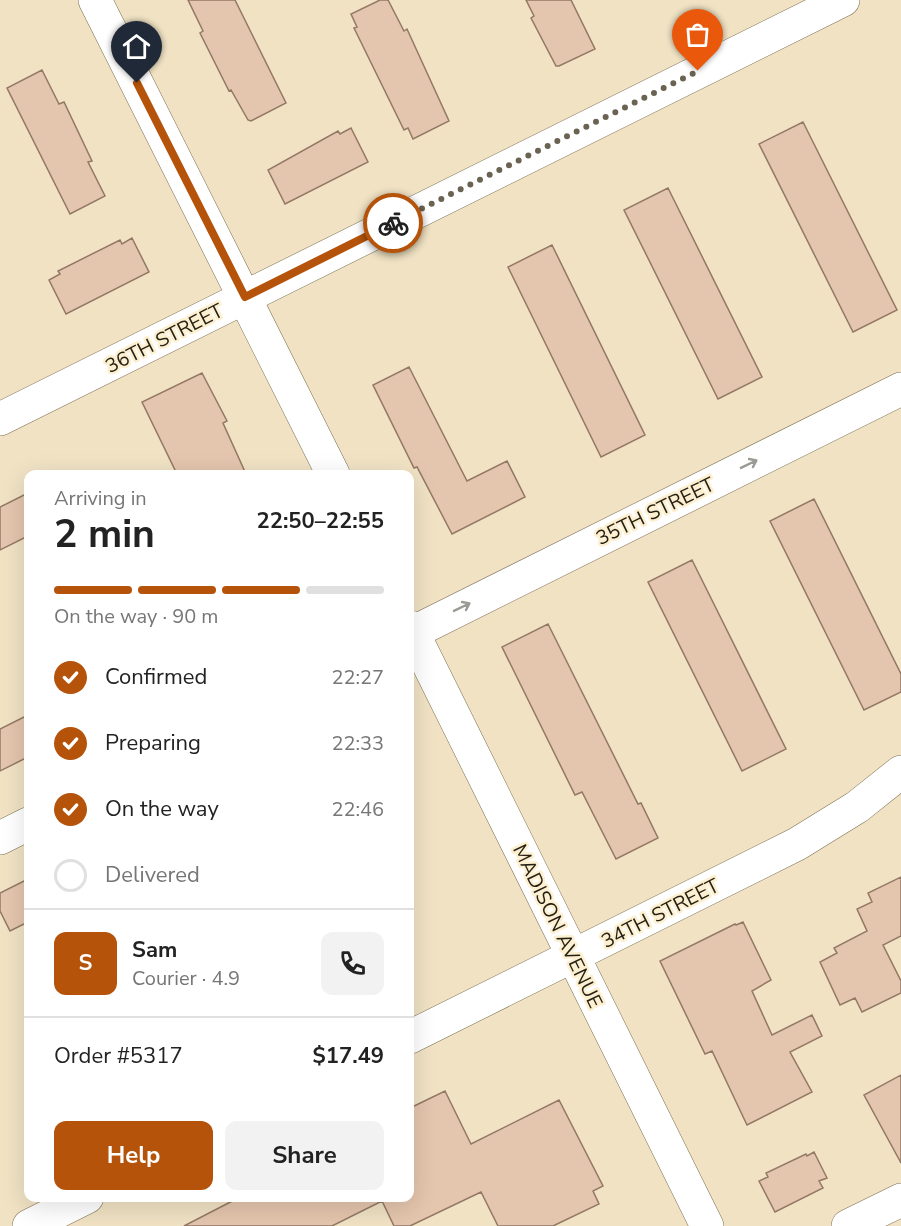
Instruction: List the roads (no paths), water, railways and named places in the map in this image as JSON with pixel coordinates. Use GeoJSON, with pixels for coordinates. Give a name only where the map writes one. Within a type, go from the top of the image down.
{"type":"FeatureCollection","features":[{"type":"Feature","properties":{"kind":"street"},"geometry":{"type":"LineString","coordinates":[[95,0],[331,470]]}},
{"type":"Feature","properties":{"kind":"street","name":"36TH STREET"},"geometry":{"type":"LineString","coordinates":[[0,419],[843,0]]}},
{"type":"Feature","properties":{"kind":"street","name":"35TH STREET"},"geometry":{"type":"LineString","coordinates":[[414,629],[901,389]]}},
{"type":"Feature","properties":{"kind":"street","name":"MADISON AVENUE"},"geometry":{"type":"LineString","coordinates":[[414,639],[707,1226]]}},
{"type":"Feature","properties":{"kind":"street","name":"34TH STREET"},"geometry":{"type":"LineString","coordinates":[[414,1035],[797,844],[857,807],[901,772]]}},
{"type":"Feature","properties":{"kind":"street"},"geometry":{"type":"LineString","coordinates":[[0,838],[24,826]]}},
{"type":"Feature","properties":{"kind":"street"},"geometry":{"type":"LineString","coordinates":[[848,1226],[901,1200]]}},
{"type":"Feature","properties":{"kind":"street"},"geometry":{"type":"LineString","coordinates":[[29,1226],[77,1202]]}}]}
